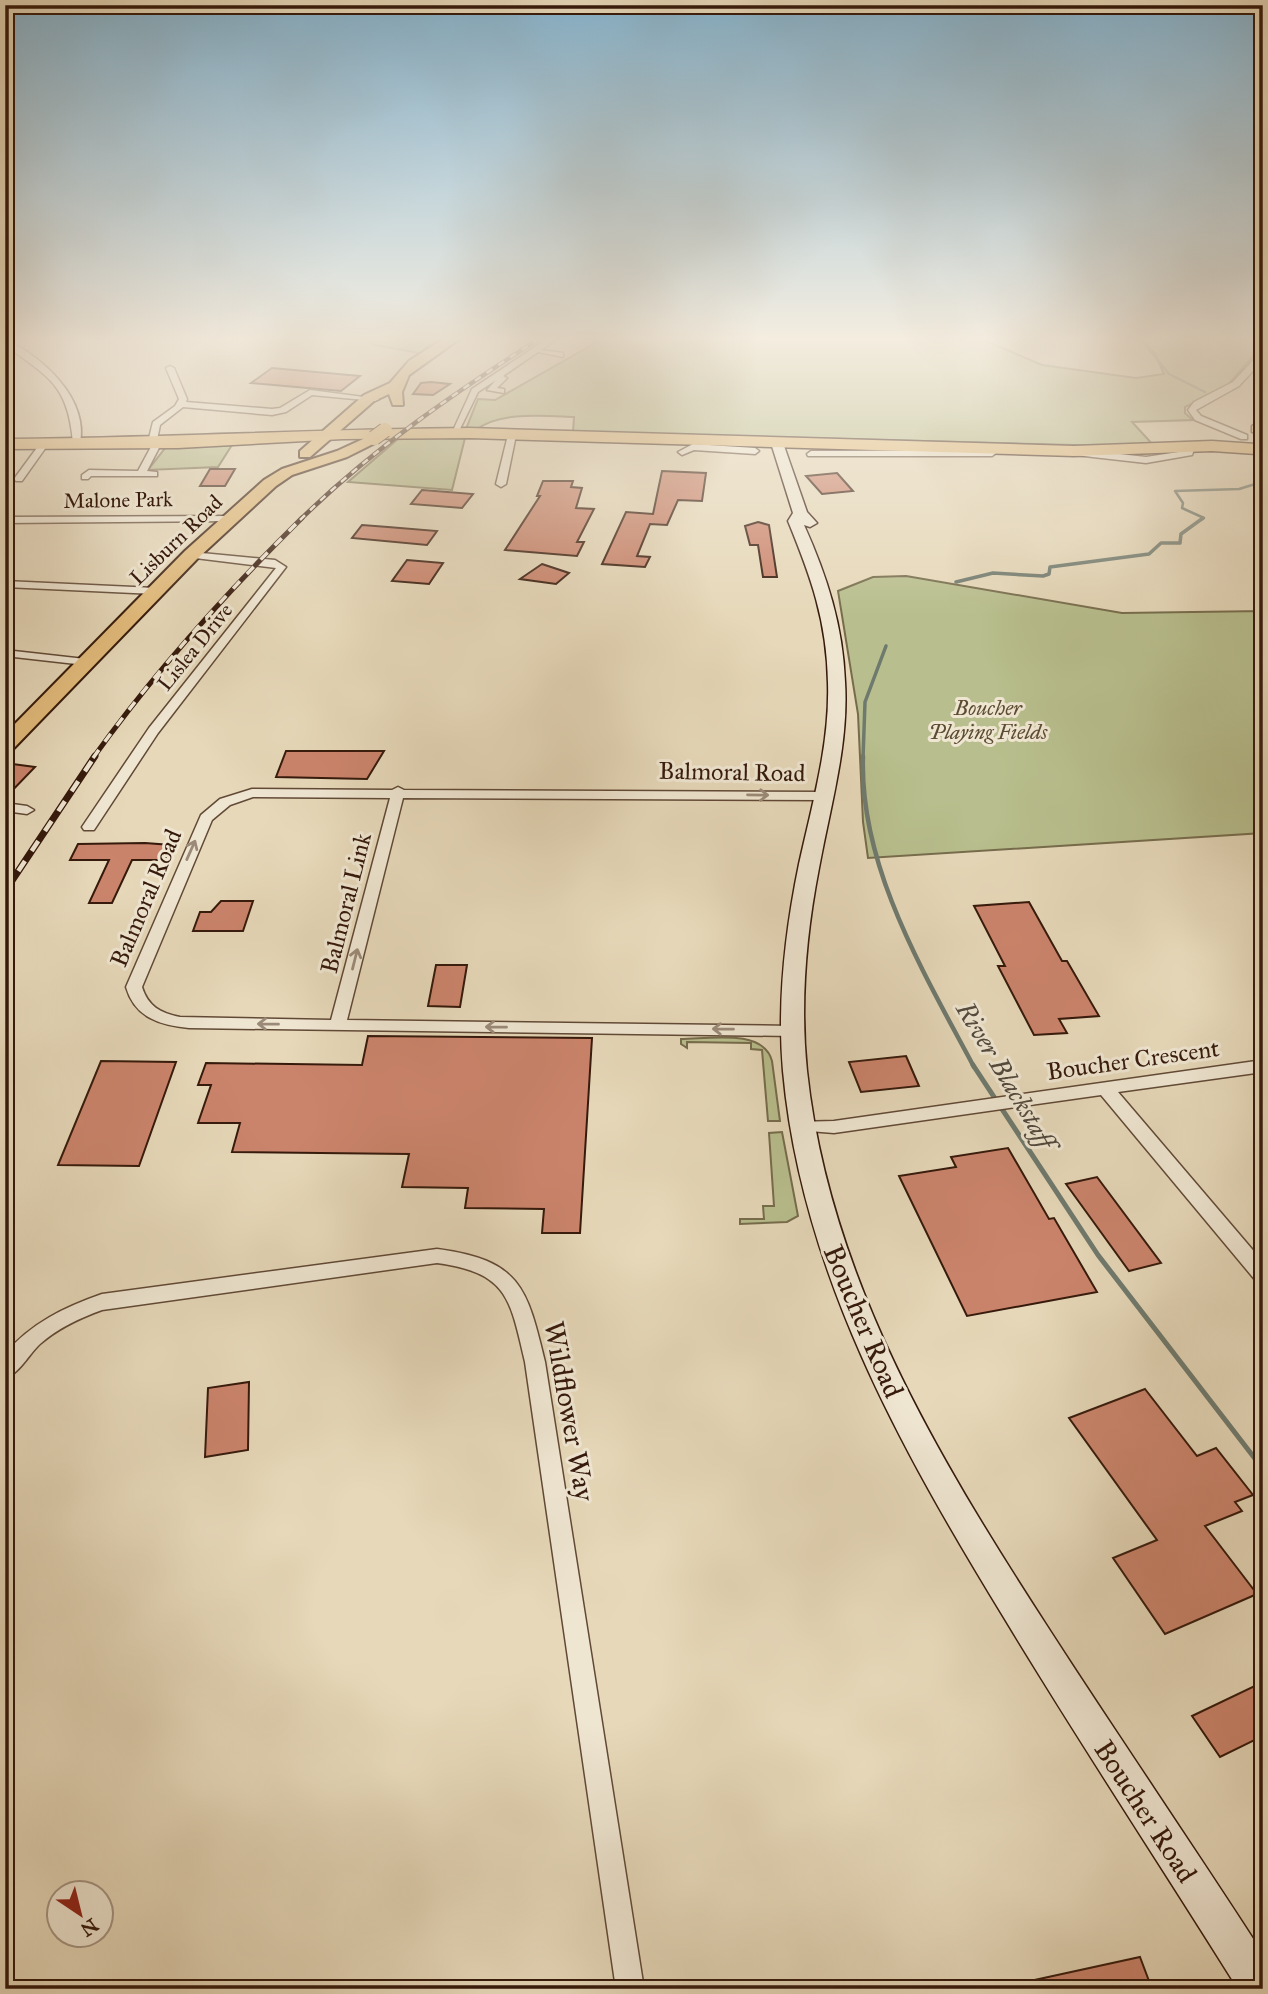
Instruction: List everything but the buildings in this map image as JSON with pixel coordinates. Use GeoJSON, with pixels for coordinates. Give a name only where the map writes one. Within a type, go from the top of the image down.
{"type":"FeatureCollection","features":[{"type":"Feature","properties":{"kind":"highway"},"geometry":{"type":"LineString","coordinates":[[5,444],[312,442],[375,434],[454,433],[713,444],[753,447],[784,455],[830,445],[1116,454],[1212,446],[1257,439]]}},
{"type":"Feature","properties":{"kind":"main road"},"geometry":{"type":"LineString","coordinates":[[256,495],[254,490],[266,478],[329,430]]}},
{"type":"Feature","properties":{"kind":"main road"},"geometry":{"type":"LineString","coordinates":[[364,430],[375,434],[380,430]]}},
{"type":"Feature","properties":{"kind":"main road","name":"Lisburn Road"},"geometry":{"type":"LineString","coordinates":[[6,743],[191,555],[223,518],[293,470],[342,454],[375,434]]}},
{"type":"Feature","properties":{"kind":"main road"},"geometry":{"type":"LineString","coordinates":[[293,470],[312,442]]}},
{"type":"Feature","properties":{"kind":"street"},"geometry":{"type":"LineString","coordinates":[[77,430],[77,442]]}},
{"type":"Feature","properties":{"kind":"street"},"geometry":{"type":"LineString","coordinates":[[141,474],[155,442],[156,430]]}},
{"type":"Feature","properties":{"kind":"street"},"geometry":{"type":"LineString","coordinates":[[1230,430],[1257,439]]}},
{"type":"Feature","properties":{"kind":"street"},"geometry":{"type":"LineString","coordinates":[[501,484],[512,435]]}},
{"type":"Feature","properties":{"kind":"street"},"geometry":{"type":"LineString","coordinates":[[19,479],[45,443]]}},
{"type":"Feature","properties":{"kind":"street"},"geometry":{"type":"LineString","coordinates":[[682,452],[687,448],[713,444]]}},
{"type":"Feature","properties":{"kind":"street"},"geometry":{"type":"LineString","coordinates":[[753,447],[767,447],[784,455]]}},
{"type":"Feature","properties":{"kind":"street"},"geometry":{"type":"LineString","coordinates":[[811,454],[897,449]]}},
{"type":"Feature","properties":{"kind":"street","name":"Boucher Road"},"geometry":{"type":"LineString","coordinates":[[784,455],[800,513],[795,521],[802,541],[813,559],[835,660],[834,723],[794,955],[792,1031],[802,1126],[825,1224],[855,1311],[919,1445],[953,1508],[1055,1671],[1262,1989]]}},
{"type":"Feature","properties":{"kind":"street"},"geometry":{"type":"LineString","coordinates":[[85,477],[89,473],[153,474]]}},
{"type":"Feature","properties":{"kind":"street","name":"Malone Park"},"geometry":{"type":"LineString","coordinates":[[5,520],[223,518]]}},
{"type":"Feature","properties":{"kind":"street","name":"Lislea Drive"},"geometry":{"type":"LineString","coordinates":[[89,827],[153,731],[281,567],[275,563],[191,555]]}},
{"type":"Feature","properties":{"kind":"street"},"geometry":{"type":"LineString","coordinates":[[5,584],[155,591]]}},
{"type":"Feature","properties":{"kind":"street"},"geometry":{"type":"LineString","coordinates":[[5,653],[85,662]]}},
{"type":"Feature","properties":{"kind":"street","name":"Balmoral Road"},"geometry":{"type":"LineString","coordinates":[[792,1031],[170,1022],[144,1009],[136,998],[134,987],[201,827],[214,810],[238,797],[269,791],[822,796]]}},
{"type":"Feature","properties":{"kind":"street","name":"Balmoral Link"},"geometry":{"type":"LineString","coordinates":[[338,1025],[398,792]]}},
{"type":"Feature","properties":{"kind":"street"},"geometry":{"type":"LineString","coordinates":[[5,807],[27,810]]}},
{"type":"Feature","properties":{"kind":"street","name":"Boucher Crescent"},"geometry":{"type":"LineString","coordinates":[[802,1126],[834,1127],[1263,1066]]}},
{"type":"Feature","properties":{"kind":"street"},"geometry":{"type":"LineString","coordinates":[[1106,1088],[1263,1276]]}},
{"type":"Feature","properties":{"kind":"street","name":"Wildflower Way"},"geometry":{"type":"LineString","coordinates":[[5,1370],[17,1352],[38,1334],[80,1309],[135,1296],[437,1256],[471,1259],[508,1280],[524,1313],[535,1362],[630,1989]]}},
{"type":"Feature","properties":{"kind":"green space"},"geometry":{"type":"Polygon","coordinates":[[[1139,430],[1155,447],[573,432],[1139,430]]]}},
{"type":"Feature","properties":{"kind":"green space"},"geometry":{"type":"Polygon","coordinates":[[[399,438],[465,438],[452,490],[348,482],[399,438]]]}},
{"type":"Feature","properties":{"kind":"green space"},"geometry":{"type":"Polygon","coordinates":[[[232,445],[218,467],[148,470],[166,447],[232,445]]]}},
{"type":"Feature","properties":{"kind":"green space","name":"Boucher Playing Fields"},"geometry":{"type":"Polygon","coordinates":[[[906,576],[1122,613],[1263,611],[1263,833],[868,858],[863,822],[858,714],[838,591],[873,577],[906,576]]]}},
{"type":"Feature","properties":{"kind":"green space"},"geometry":{"type":"Polygon","coordinates":[[[733,1038],[758,1044],[767,1051],[772,1061],[780,1121],[768,1121],[762,1050],[751,1049],[751,1043],[687,1042],[687,1048],[681,1044],[681,1039],[733,1038]]]}},
{"type":"Feature","properties":{"kind":"green space"},"geometry":{"type":"Polygon","coordinates":[[[782,1132],[798,1216],[787,1222],[740,1224],[740,1219],[764,1219],[763,1206],[774,1206],[769,1133],[782,1132]]]}},
{"type":"Feature","properties":{"kind":"waterway","name":"River Blackstaff"},"geometry":{"type":"LineString","coordinates":[[1201,520],[1204,518],[1182,508],[1183,503],[1175,491],[1239,489],[1262,482],[1256,455]]}},
{"type":"Feature","properties":{"kind":"waterway","name":"River Blackstaff"},"geometry":{"type":"LineString","coordinates":[[956,582],[993,573],[1043,576],[1049,574],[1050,567],[1149,554],[1161,543],[1180,543],[1181,534],[1203,518]]}},
{"type":"Feature","properties":{"kind":"waterway","name":"River Blackstaff"},"geometry":{"type":"LineString","coordinates":[[863,757],[865,702],[886,646]]}},
{"type":"Feature","properties":{"kind":"waterway","name":"River Blackstaff"},"geometry":{"type":"LineString","coordinates":[[863,757],[865,797],[883,878],[916,956],[974,1067]]}},
{"type":"Feature","properties":{"kind":"waterway","name":"River Blackstaff"},"geometry":{"type":"LineString","coordinates":[[973,1065],[1098,1255],[1263,1469]]}},
{"type":"Feature","properties":{"kind":"railway"},"geometry":{"type":"LineString","coordinates":[[300,520],[356,469],[405,430]]}},
{"type":"Feature","properties":{"kind":"railway"},"geometry":{"type":"LineString","coordinates":[[93,758],[141,694],[192,634],[300,520]]}},
{"type":"Feature","properties":{"kind":"railway"},"geometry":{"type":"LineString","coordinates":[[5,891],[95,756]]}}]}
